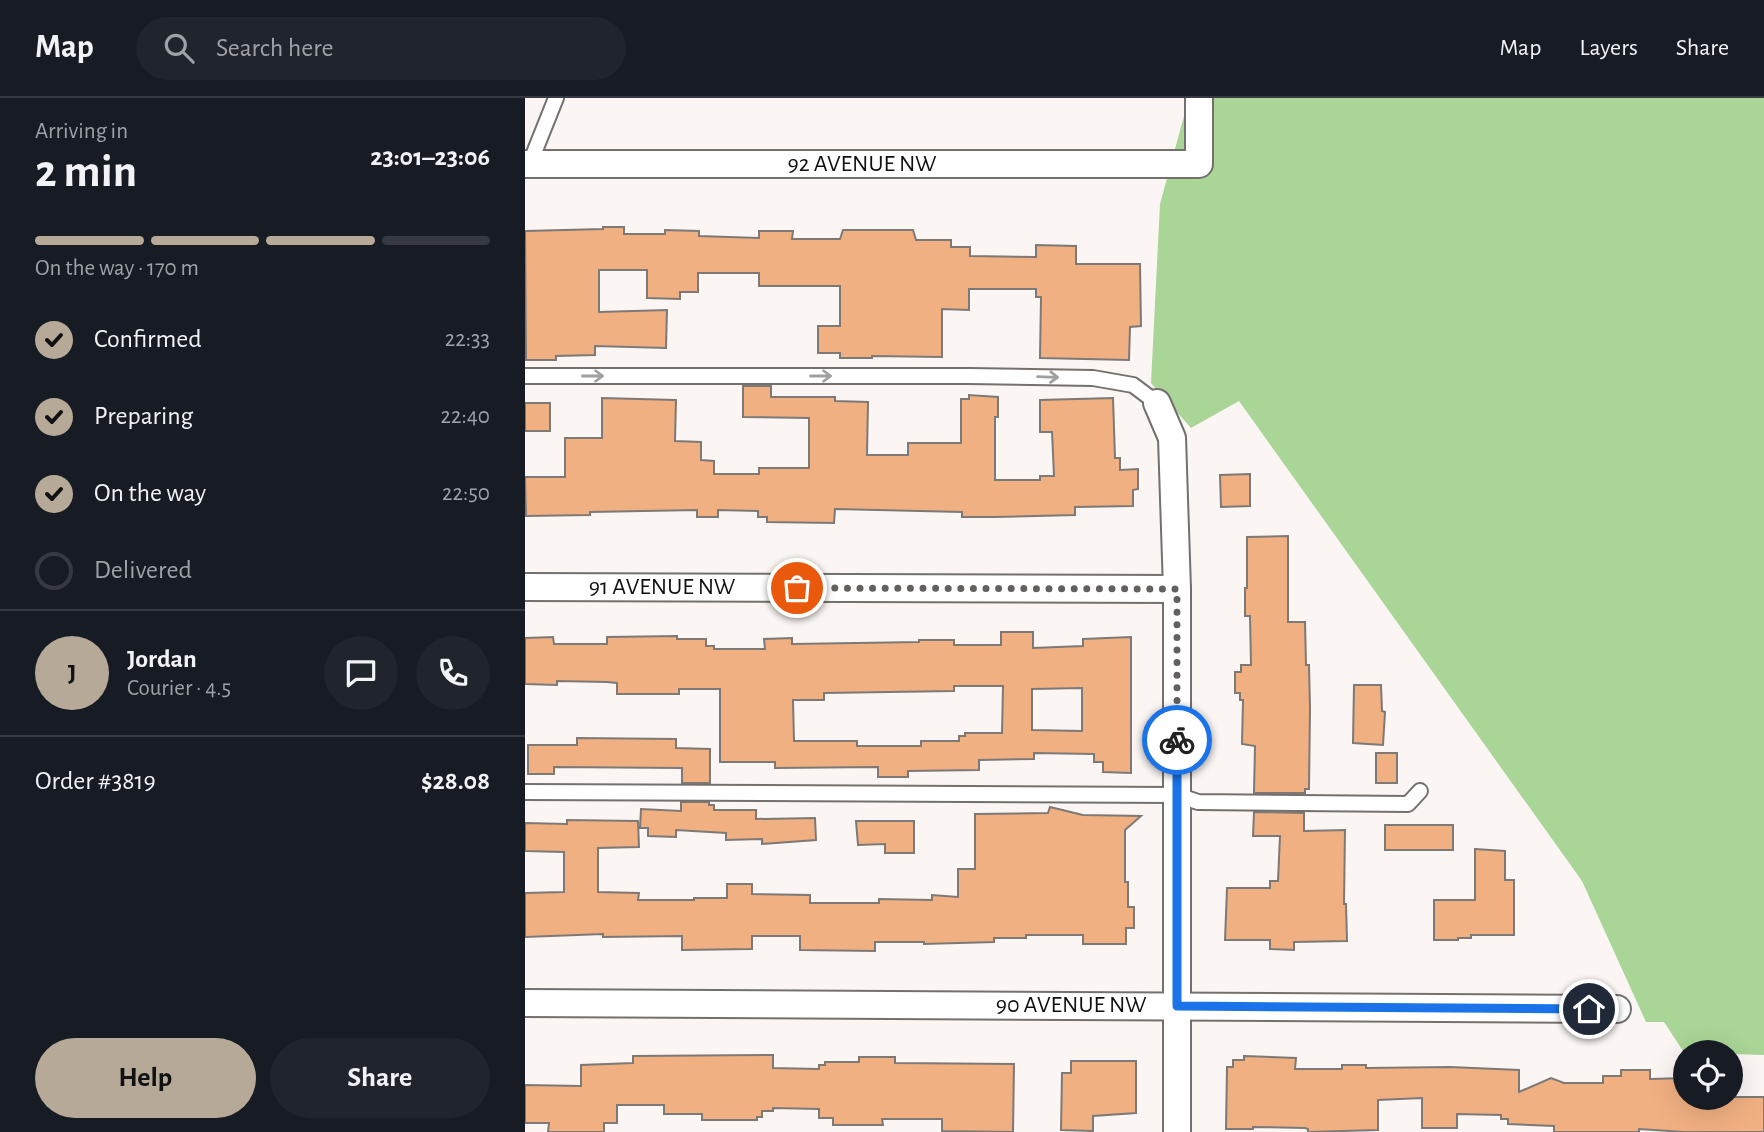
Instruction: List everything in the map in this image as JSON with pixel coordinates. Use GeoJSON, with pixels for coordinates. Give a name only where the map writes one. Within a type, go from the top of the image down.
{"type":"FeatureCollection","features":[{"type":"Feature","properties":{"kind":"street","name":"92 AVENUE NW"},"geometry":{"type":"LineString","coordinates":[[526,167],[1199,164],[1199,98]]}},
{"type":"Feature","properties":{"kind":"street"},"geometry":{"type":"LineString","coordinates":[[1157,403],[1173,438],[1177,589],[1177,1132]]}},
{"type":"Feature","properties":{"kind":"street","name":"91 AVENUE NW"},"geometry":{"type":"LineString","coordinates":[[525,587],[1177,589]]}},
{"type":"Feature","properties":{"kind":"street","name":"90 AVENUE NW"},"geometry":{"type":"LineString","coordinates":[[525,1003],[1616,1009]]}},
{"type":"Feature","properties":{"kind":"lane"},"geometry":{"type":"LineString","coordinates":[[526,167],[556,98]]}},
{"type":"Feature","properties":{"kind":"lane"},"geometry":{"type":"LineString","coordinates":[[525,376],[1093,378],[1133,385],[1157,403]]}},
{"type":"Feature","properties":{"kind":"lane"},"geometry":{"type":"LineString","coordinates":[[525,792],[1177,795],[1198,803],[1408,804],[1420,791]]}},
{"type":"Feature","properties":{"kind":"green space"},"geometry":{"type":"Polygon","coordinates":[[[1186,98],[1764,98],[1764,1055],[1743,1054],[1743,1040],[1676,1040],[1664,1022],[1646,1022],[1582,881],[1239,401],[1191,428],[1151,383],[1160,204],[1184,116],[1186,98]]]}},
{"type":"Feature","properties":{"kind":"building"},"geometry":{"type":"Polygon","coordinates":[[[624,227],[624,234],[665,234],[665,230],[699,231],[699,236],[759,238],[759,231],[793,231],[792,239],[840,239],[843,230],[913,230],[916,240],[951,240],[951,247],[970,247],[970,256],[1036,257],[1036,245],[1076,246],[1076,264],[1140,264],[1141,326],[1130,327],[1129,360],[1040,358],[1041,297],[1036,297],[1036,289],[969,289],[969,310],[942,309],[942,357],[840,358],[840,353],[818,353],[818,326],[840,326],[840,286],[759,286],[759,273],[698,273],[698,292],[680,292],[680,299],[647,298],[647,270],[599,270],[599,312],[667,310],[666,348],[595,346],[595,355],[556,356],[556,360],[526,360],[525,231],[624,227]]]}},
{"type":"Feature","properties":{"kind":"building"},"geometry":{"type":"Polygon","coordinates":[[[743,386],[771,386],[771,397],[835,397],[835,401],[868,402],[867,455],[908,455],[908,443],[961,443],[961,399],[969,399],[969,395],[998,397],[998,417],[995,417],[995,480],[1040,480],[1040,476],[1054,476],[1052,432],[1040,432],[1040,400],[1113,398],[1115,458],[1120,458],[1120,470],[1138,469],[1138,489],[1133,490],[1133,506],[1075,507],[1075,515],[962,517],[962,512],[835,509],[834,523],[767,522],[767,517],[758,517],[758,511],[718,510],[718,517],[697,517],[697,510],[526,516],[525,477],[565,477],[565,438],[602,438],[602,398],[676,400],[675,441],[701,442],[701,460],[714,461],[714,474],[759,474],[759,468],[809,468],[809,418],[743,417],[743,386]]]}},
{"type":"Feature","properties":{"kind":"building"},"geometry":{"type":"Polygon","coordinates":[[[525,403],[550,403],[550,431],[525,431],[525,403]]]}},
{"type":"Feature","properties":{"kind":"building"},"geometry":{"type":"Polygon","coordinates":[[[1250,474],[1250,506],[1221,507],[1220,475],[1250,474]]]}},
{"type":"Feature","properties":{"kind":"building"},"geometry":{"type":"Polygon","coordinates":[[[1288,536],[1288,622],[1305,622],[1306,665],[1309,665],[1309,789],[1305,789],[1305,793],[1254,793],[1255,746],[1242,744],[1243,700],[1240,700],[1240,693],[1235,693],[1235,672],[1241,672],[1241,665],[1251,665],[1250,616],[1245,616],[1247,537],[1288,536]]]}},
{"type":"Feature","properties":{"kind":"building"},"geometry":{"type":"Polygon","coordinates":[[[1001,632],[1033,632],[1033,648],[1083,646],[1083,639],[1131,637],[1131,773],[1103,772],[1103,762],[1094,762],[1094,754],[1034,753],[1034,759],[979,760],[979,770],[908,771],[908,777],[878,777],[878,767],[775,768],[775,762],[720,762],[720,689],[679,689],[679,694],[617,694],[617,683],[557,681],[557,685],[525,684],[525,638],[553,637],[554,644],[607,644],[607,637],[677,636],[677,639],[706,639],[706,646],[714,646],[714,649],[765,649],[764,639],[792,638],[792,644],[954,640],[954,645],[1001,645],[1001,632]],[[954,686],[954,691],[824,693],[824,700],[793,700],[794,741],[857,741],[857,746],[921,746],[921,741],[959,741],[959,736],[965,736],[965,733],[1002,733],[1003,686],[954,686]],[[1082,688],[1032,689],[1032,730],[1082,731],[1082,688]]]}},
{"type":"Feature","properties":{"kind":"building"},"geometry":{"type":"Polygon","coordinates":[[[1354,685],[1381,685],[1382,711],[1385,712],[1383,745],[1353,743],[1354,685]]]}},
{"type":"Feature","properties":{"kind":"building"},"geometry":{"type":"Polygon","coordinates":[[[577,738],[676,739],[676,748],[710,749],[710,783],[682,783],[682,768],[554,767],[554,774],[528,774],[528,745],[577,745],[577,738]]]}},
{"type":"Feature","properties":{"kind":"building"},"geometry":{"type":"Polygon","coordinates":[[[1376,753],[1397,753],[1397,783],[1376,783],[1376,753]]]}},
{"type":"Feature","properties":{"kind":"building"},"geometry":{"type":"Polygon","coordinates":[[[681,802],[709,802],[709,805],[714,805],[714,810],[756,810],[756,819],[815,818],[816,840],[762,844],[762,839],[726,840],[726,833],[676,830],[676,837],[648,836],[648,828],[640,828],[641,809],[681,811],[681,802]]]}},
{"type":"Feature","properties":{"kind":"building"},"geometry":{"type":"Polygon","coordinates":[[[1050,807],[1083,815],[1141,816],[1125,830],[1125,882],[1128,882],[1128,907],[1134,907],[1134,928],[1126,928],[1126,944],[1083,944],[1083,935],[1026,935],[1026,938],[994,938],[994,942],[875,942],[875,951],[800,950],[800,936],[752,936],[752,949],[682,950],[682,936],[603,937],[603,934],[525,937],[525,893],[564,892],[564,852],[525,851],[525,823],[567,824],[567,820],[638,821],[639,847],[598,848],[598,892],[639,893],[638,900],[694,900],[727,898],[727,884],[752,884],[752,894],[810,895],[810,903],[879,903],[879,899],[932,900],[932,895],[958,897],[958,869],[975,869],[975,814],[1048,813],[1050,807]]]}},
{"type":"Feature","properties":{"kind":"building"},"geometry":{"type":"Polygon","coordinates":[[[1254,812],[1304,813],[1304,831],[1345,830],[1344,904],[1347,941],[1294,942],[1294,950],[1270,949],[1270,940],[1225,940],[1227,888],[1270,888],[1270,881],[1278,881],[1280,836],[1253,836],[1254,812]]]}},
{"type":"Feature","properties":{"kind":"building"},"geometry":{"type":"Polygon","coordinates":[[[856,821],[914,821],[914,853],[885,853],[885,844],[858,845],[856,821]]]}},
{"type":"Feature","properties":{"kind":"building"},"geometry":{"type":"Polygon","coordinates":[[[1385,825],[1453,825],[1453,850],[1385,850],[1385,825]]]}},
{"type":"Feature","properties":{"kind":"building"},"geometry":{"type":"Polygon","coordinates":[[[1475,849],[1505,851],[1505,880],[1514,880],[1514,935],[1471,935],[1471,938],[1458,940],[1434,940],[1434,900],[1475,900],[1475,849]]]}},
{"type":"Feature","properties":{"kind":"building"},"geometry":{"type":"Polygon","coordinates":[[[773,1055],[773,1068],[819,1069],[819,1065],[825,1065],[825,1062],[859,1062],[859,1057],[895,1057],[895,1063],[1014,1064],[1013,1132],[942,1131],[942,1119],[882,1119],[883,1125],[833,1125],[833,1118],[819,1118],[819,1109],[773,1108],[773,1111],[762,1111],[762,1117],[757,1117],[757,1120],[702,1120],[702,1114],[664,1114],[664,1105],[617,1105],[617,1123],[604,1123],[604,1132],[548,1132],[549,1123],[525,1123],[525,1085],[581,1086],[581,1065],[633,1063],[633,1056],[773,1055]]]}},
{"type":"Feature","properties":{"kind":"building"},"geometry":{"type":"Polygon","coordinates":[[[1244,1056],[1296,1058],[1295,1069],[1342,1069],[1342,1065],[1366,1065],[1366,1068],[1519,1070],[1519,1092],[1551,1078],[1564,1083],[1603,1083],[1603,1076],[1621,1076],[1621,1070],[1650,1070],[1650,1079],[1673,1078],[1673,1110],[1743,1110],[1743,1097],[1764,1097],[1764,1132],[1639,1129],[1639,1132],[1554,1132],[1554,1126],[1508,1124],[1508,1119],[1501,1119],[1501,1115],[1457,1114],[1457,1128],[1422,1128],[1422,1098],[1378,1100],[1378,1130],[1308,1132],[1305,1128],[1226,1129],[1227,1067],[1233,1067],[1233,1060],[1244,1060],[1244,1056]]]}},
{"type":"Feature","properties":{"kind":"building"},"geometry":{"type":"Polygon","coordinates":[[[1071,1061],[1136,1061],[1136,1113],[1093,1116],[1093,1131],[1061,1130],[1062,1073],[1071,1073],[1071,1061]]]}},
{"type":"Feature","properties":{"kind":"way so far"},"geometry":{"type":"LineString","coordinates":[[797,588],[1177,589],[1177,740]]}},
{"type":"Feature","properties":{"kind":"route"},"geometry":{"type":"LineString","coordinates":[[1177,740],[1177,1006],[1589,1009]]}}]}
